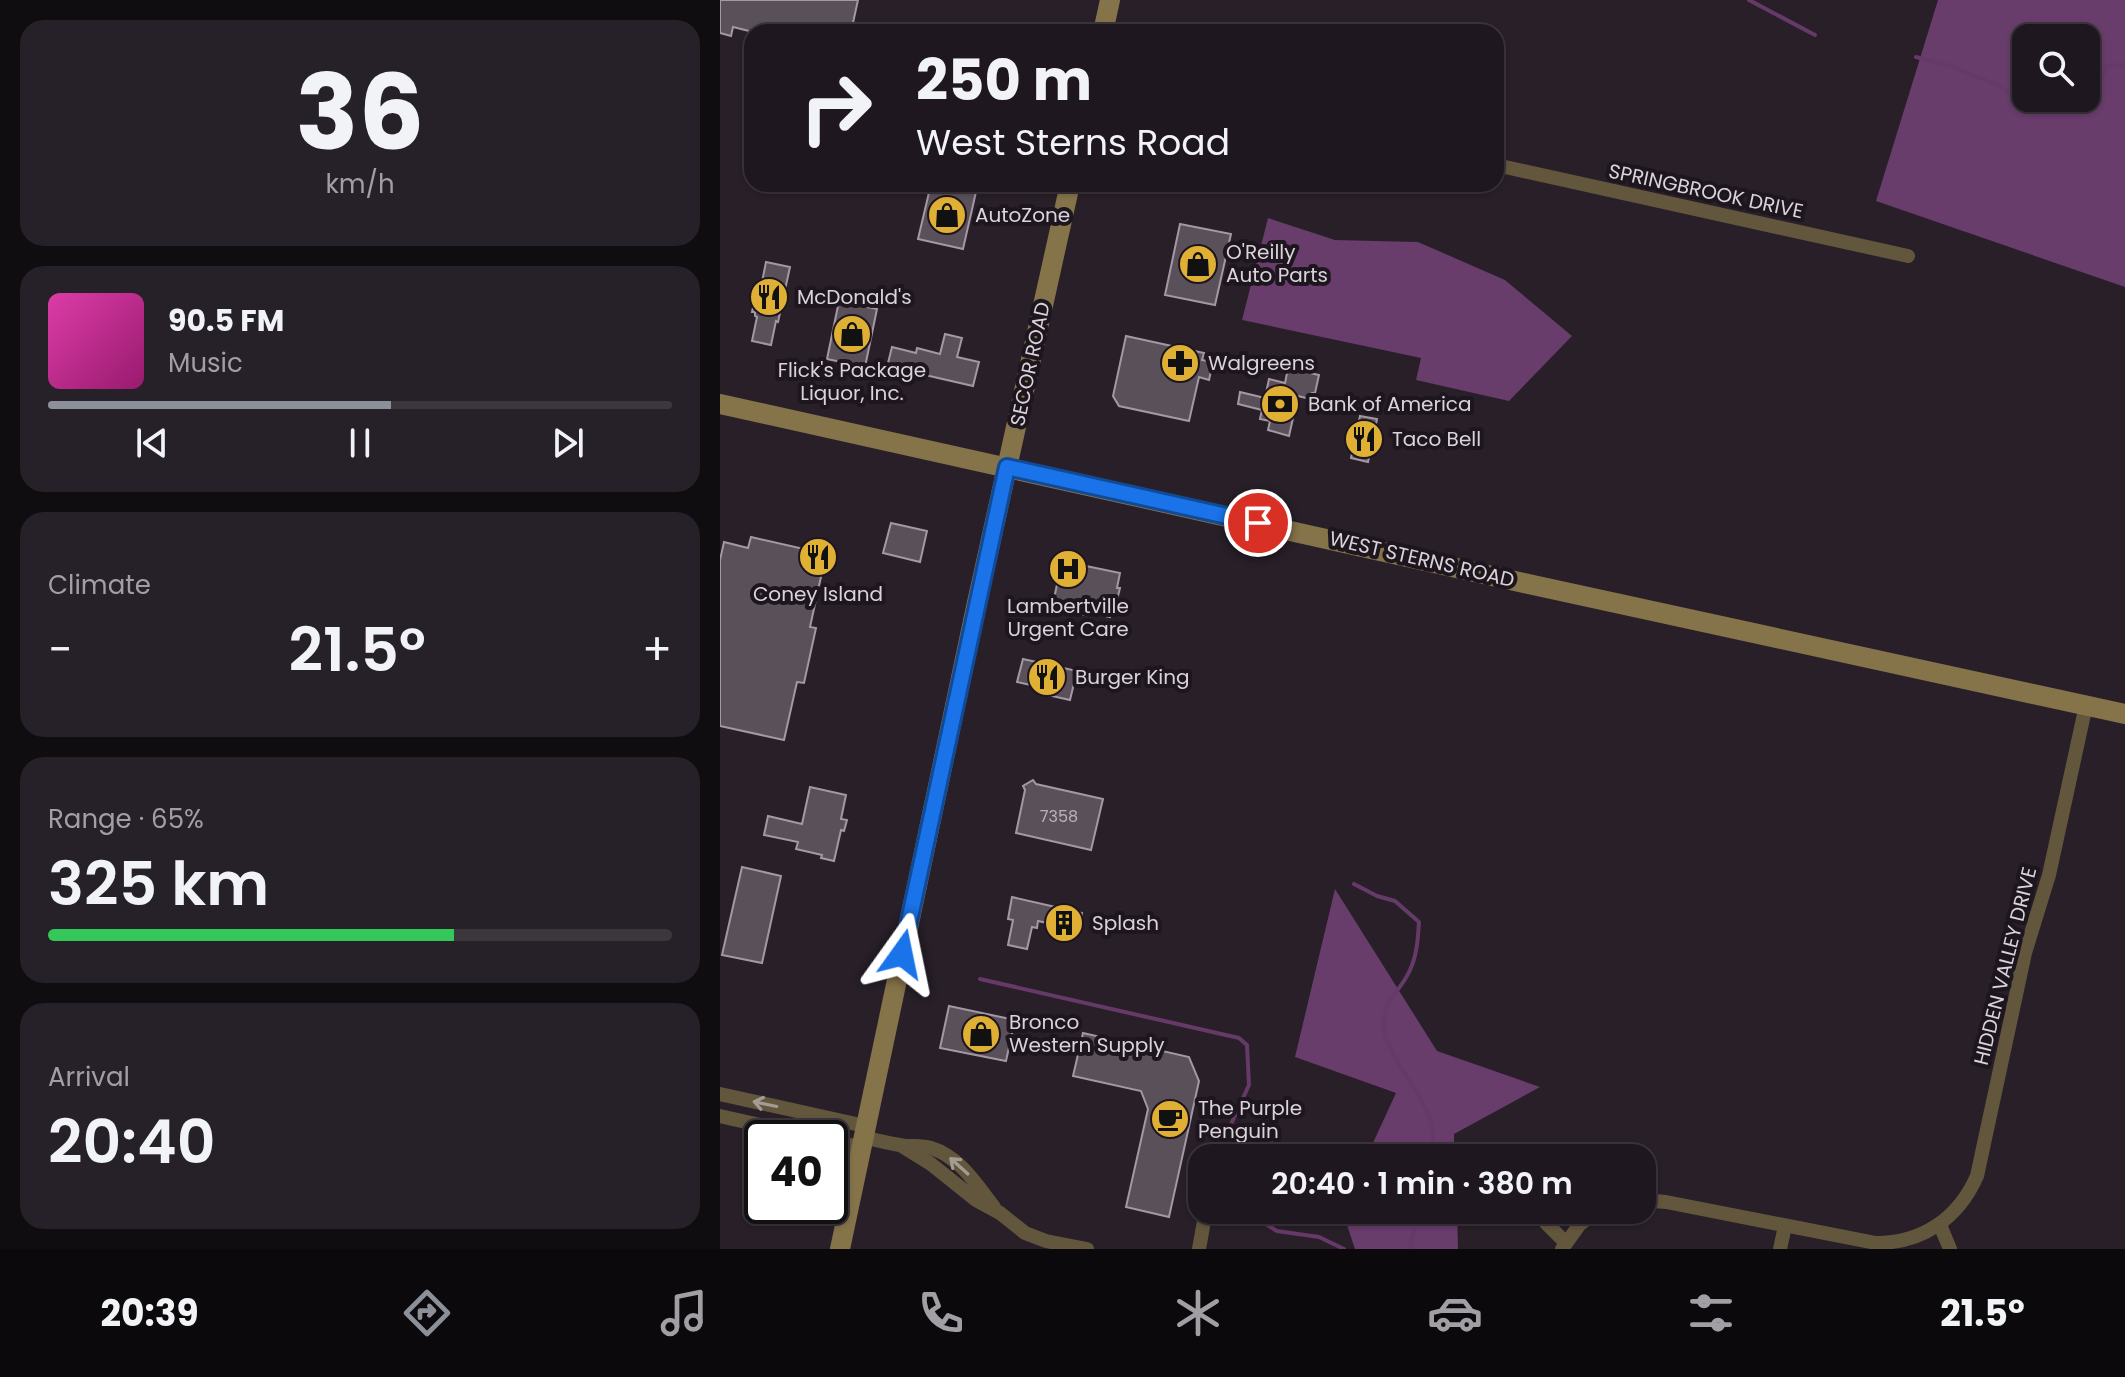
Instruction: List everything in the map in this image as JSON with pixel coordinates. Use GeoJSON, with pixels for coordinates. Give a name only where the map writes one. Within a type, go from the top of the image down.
{"type":"FeatureCollection","features":[{"type":"Feature","properties":{"kind":"main road"},"geometry":{"type":"LineString","coordinates":[[1105,24],[1110,0]]}},
{"type":"Feature","properties":{"kind":"main road","name":"SECOR ROAD"},"geometry":{"type":"LineString","coordinates":[[840,1249],[1068,192]]}},
{"type":"Feature","properties":{"kind":"main road","name":"WEST STERNS ROAD"},"geometry":{"type":"LineString","coordinates":[[720,404],[2125,714]]}},
{"type":"Feature","properties":{"kind":"street","name":"SPRINGBROOK DRIVE"},"geometry":{"type":"LineString","coordinates":[[1504,167],[1908,256]]}},
{"type":"Feature","properties":{"kind":"street","name":"HIDDEN VALLEY DRIVE"},"geometry":{"type":"LineString","coordinates":[[1656,1201],[1896,1246],[1940,1225],[1951,1215],[1977,1176],[2025,953],[2049,875],[2086,705]]}},
{"type":"Feature","properties":{"kind":"street"},"geometry":{"type":"LineString","coordinates":[[720,1094],[902,1146],[1031,1236],[1087,1249]]}},
{"type":"Feature","properties":{"kind":"street"},"geometry":{"type":"LineString","coordinates":[[720,1116],[744,1121]]}},
{"type":"Feature","properties":{"kind":"street"},"geometry":{"type":"LineString","coordinates":[[1260,1144],[1273,1131]]}},
{"type":"Feature","properties":{"kind":"street"},"geometry":{"type":"LineString","coordinates":[[848,1138],[863,1136]]}},
{"type":"Feature","properties":{"kind":"street"},"geometry":{"type":"LineString","coordinates":[[1199,1249],[1203,1224]]}},
{"type":"Feature","properties":{"kind":"street"},"geometry":{"type":"LineString","coordinates":[[1547,1224],[1564,1246],[1580,1224]]}},
{"type":"Feature","properties":{"kind":"street"},"geometry":{"type":"LineString","coordinates":[[1940,1225],[1950,1249]]}},
{"type":"Feature","properties":{"kind":"street"},"geometry":{"type":"LineString","coordinates":[[1780,1249],[1785,1226]]}},
{"type":"Feature","properties":{"kind":"shaded area"},"geometry":{"type":"Polygon","coordinates":[[[1938,0],[2125,0],[2125,287],[1876,201],[1938,0]]]}},
{"type":"Feature","properties":{"kind":"shaded area"},"geometry":{"type":"Polygon","coordinates":[[[1268,218],[1335,240],[1418,242],[1505,280],[1572,336],[1509,401],[1416,380],[1421,358],[1242,320],[1268,218]]]}},
{"type":"Feature","properties":{"kind":"shaded area"},"geometry":{"type":"Polygon","coordinates":[[[1335,889],[1437,1051],[1540,1087],[1454,1134],[1454,1144],[1372,1144],[1396,1093],[1295,1057],[1335,889]]]}},
{"type":"Feature","properties":{"kind":"shaded area"},"geometry":{"type":"Polygon","coordinates":[[[1347,1224],[1457,1224],[1458,1249],[1355,1249],[1347,1224]]]}},
{"type":"Feature","properties":{"kind":"building"},"geometry":{"type":"Polygon","coordinates":[[[720,0],[858,0],[853,24],[744,24],[744,30],[733,27],[731,36],[720,33],[720,0]]]}},
{"type":"Feature","properties":{"kind":"building","name":"AutoZone"},"geometry":{"type":"Polygon","coordinates":[[[929,192],[976,192],[963,249],[918,239],[929,192]]]}},
{"type":"Feature","properties":{"kind":"building","name":"O'Reilly Auto Parts"},"geometry":{"type":"Polygon","coordinates":[[[1180,224],[1231,234],[1215,305],[1165,295],[1180,224]]]}},
{"type":"Feature","properties":{"kind":"building","name":"McDonald's"},"geometry":{"type":"Polygon","coordinates":[[[766,262],[790,267],[771,345],[752,341],[757,317],[752,312],[766,262]]]}},
{"type":"Feature","properties":{"kind":"building","name":"Flick's Package Liquor, Inc."},"geometry":{"type":"Polygon","coordinates":[[[839,301],[877,309],[865,367],[827,359],[839,301]]]}},
{"type":"Feature","properties":{"kind":"building"},"geometry":{"type":"Polygon","coordinates":[[[945,334],[962,338],[957,357],[979,362],[973,386],[899,369],[898,374],[886,371],[892,347],[916,353],[917,348],[940,354],[945,334]]]}},
{"type":"Feature","properties":{"kind":"building","name":"Walgreens"},"geometry":{"type":"Polygon","coordinates":[[[1126,336],[1204,353],[1202,360],[1213,362],[1209,380],[1199,377],[1189,421],[1119,406],[1113,396],[1126,336]]]}},
{"type":"Feature","properties":{"kind":"building","name":"Bank of America"},"geometry":{"type":"Polygon","coordinates":[[[1288,368],[1319,375],[1315,393],[1310,399],[1298,396],[1289,436],[1268,430],[1270,421],[1260,419],[1262,410],[1238,404],[1240,392],[1265,398],[1269,379],[1285,383],[1288,368]]]}},
{"type":"Feature","properties":{"kind":"building","name":"Taco Bell"},"geometry":{"type":"Polygon","coordinates":[[[1360,416],[1377,419],[1368,462],[1351,458],[1360,416]]]}},
{"type":"Feature","properties":{"kind":"building"},"geometry":{"type":"Polygon","coordinates":[[[891,523],[927,531],[920,562],[883,553],[891,523]]]}},
{"type":"Feature","properties":{"kind":"building"},"geometry":{"type":"Polygon","coordinates":[[[751,537],[826,554],[810,627],[816,628],[804,683],[797,682],[784,740],[720,726],[720,560],[724,542],[748,548],[751,537]]]}},
{"type":"Feature","properties":{"kind":"building"},"geometry":{"type":"Polygon","coordinates":[[[1062,561],[1120,573],[1117,588],[1120,588],[1110,617],[1052,608],[1062,561]]]}},
{"type":"Feature","properties":{"kind":"building","name":"Burger King"},"geometry":{"type":"Polygon","coordinates":[[[1023,659],[1077,671],[1070,700],[1043,694],[1044,688],[1017,682],[1023,659]]]}},
{"type":"Feature","properties":{"kind":"building"},"geometry":{"type":"Polygon","coordinates":[[[1033,780],[1036,784],[1103,799],[1091,850],[1016,833],[1025,790],[1023,786],[1033,780]]]}},
{"type":"Feature","properties":{"kind":"building"},"geometry":{"type":"Polygon","coordinates":[[[810,787],[846,795],[841,819],[847,820],[844,831],[841,830],[834,861],[796,849],[798,842],[764,835],[768,816],[802,824],[810,787]]]}},
{"type":"Feature","properties":{"kind":"building"},"geometry":{"type":"Polygon","coordinates":[[[742,867],[781,876],[762,963],[722,955],[742,867]]]}},
{"type":"Feature","properties":{"kind":"building","name":"Splash"},"geometry":{"type":"Polygon","coordinates":[[[1012,897],[1082,913],[1079,930],[1038,921],[1037,928],[1032,927],[1027,949],[1008,945],[1013,920],[1008,919],[1012,897]]]}},
{"type":"Feature","properties":{"kind":"building"},"geometry":{"type":"Polygon","coordinates":[[[949,1006],[1015,1020],[1006,1061],[940,1048],[949,1006]]]}},
{"type":"Feature","properties":{"kind":"building"},"geometry":{"type":"Polygon","coordinates":[[[1083,1033],[1189,1057],[1199,1081],[1169,1217],[1126,1207],[1148,1109],[1141,1091],[1073,1076],[1083,1033]]]}},
{"type":"Feature","properties":{"kind":"waterway"},"geometry":{"type":"LineString","coordinates":[[1749,0],[1815,35]]}},
{"type":"Feature","properties":{"kind":"waterway"},"geometry":{"type":"LineString","coordinates":[[1916,57],[1950,66],[2012,93]]}},
{"type":"Feature","properties":{"kind":"waterway"},"geometry":{"type":"LineString","coordinates":[[2100,80],[2107,66],[2125,65]]}},
{"type":"Feature","properties":{"kind":"waterway"},"geometry":{"type":"LineString","coordinates":[[1354,884],[1395,901],[1419,922],[1412,964],[1386,1010],[1384,1030],[1397,1061],[1427,1112],[1432,1126],[1433,1144]]}},
{"type":"Feature","properties":{"kind":"waterway"},"geometry":{"type":"LineString","coordinates":[[980,979],[1239,1038],[1247,1045],[1249,1085],[1224,1144]]}},
{"type":"Feature","properties":{"kind":"waterway"},"geometry":{"type":"LineString","coordinates":[[1266,1224],[1277,1231],[1319,1237],[1344,1249]]}},
{"type":"Feature","properties":{"kind":"waterway"},"geometry":{"type":"LineString","coordinates":[[1410,1249],[1415,1224]]}},
{"type":"Feature","properties":{"kind":"place","name":"AutoZone"},"geometry":{"type":"Point","coordinates":[947,215]}},
{"type":"Feature","properties":{"kind":"place","name":"O'Reilly Auto Parts"},"geometry":{"type":"Point","coordinates":[1198,264]}},
{"type":"Feature","properties":{"kind":"place","name":"McDonald's"},"geometry":{"type":"Point","coordinates":[769,297]}},
{"type":"Feature","properties":{"kind":"place","name":"Flick's Package Liquor, Inc."},"geometry":{"type":"Point","coordinates":[852,334]}},
{"type":"Feature","properties":{"kind":"place","name":"Walgreens"},"geometry":{"type":"Point","coordinates":[1180,363]}},
{"type":"Feature","properties":{"kind":"place","name":"Bank of America"},"geometry":{"type":"Point","coordinates":[1280,404]}},
{"type":"Feature","properties":{"kind":"place","name":"Taco Bell"},"geometry":{"type":"Point","coordinates":[1364,439]}},
{"type":"Feature","properties":{"kind":"place","name":"Coney Island"},"geometry":{"type":"Point","coordinates":[818,557]}},
{"type":"Feature","properties":{"kind":"place","name":"Lambertville Urgent Care"},"geometry":{"type":"Point","coordinates":[1068,569]}},
{"type":"Feature","properties":{"kind":"place","name":"Burger King"},"geometry":{"type":"Point","coordinates":[1047,677]}},
{"type":"Feature","properties":{"kind":"place","name":"Splash"},"geometry":{"type":"Point","coordinates":[1064,923]}},
{"type":"Feature","properties":{"kind":"place","name":"Bronco Western Supply"},"geometry":{"type":"Point","coordinates":[981,1034]}},
{"type":"Feature","properties":{"kind":"place","name":"The Purple Penguin"},"geometry":{"type":"Point","coordinates":[1170,1119]}},
{"type":"Feature","properties":{"kind":"route"},"geometry":{"type":"LineString","coordinates":[[902,954],[1007,467],[1258,523]]}}]}
